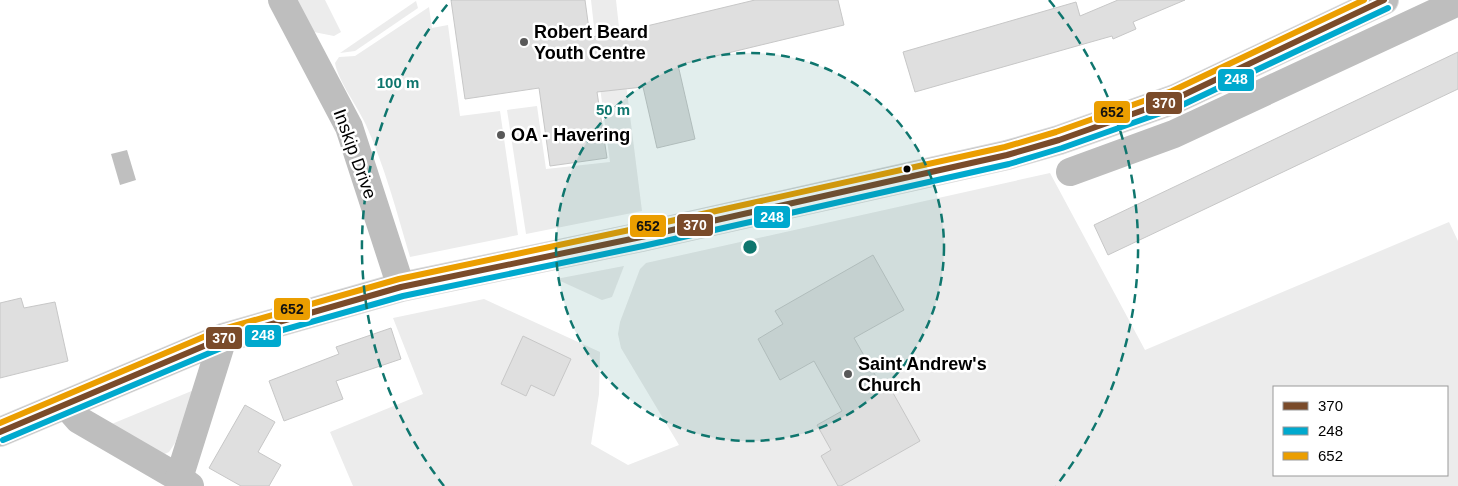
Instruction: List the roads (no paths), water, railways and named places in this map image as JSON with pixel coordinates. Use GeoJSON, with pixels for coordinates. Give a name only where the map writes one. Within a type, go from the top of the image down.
{"type":"FeatureCollection","features":[{"type":"Feature","properties":{"kind":"main road","name":"Inskip Drive"},"geometry":{"type":"LineString","coordinates":[[282,0],[349,127],[401,287]]}},
{"type":"Feature","properties":{"kind":"main road"},"geometry":{"type":"LineString","coordinates":[[0,432],[223,338],[401,287],[641,237],[1008,155],[1058,140],[1175,99],[1379,1]]}},
{"type":"Feature","properties":{"kind":"main road"},"geometry":{"type":"LineString","coordinates":[[1070,172],[1174,134],[1458,2]]}},
{"type":"Feature","properties":{"kind":"main road"},"geometry":{"type":"LineString","coordinates":[[65,404],[79,420],[185,482],[223,338]]}},
{"type":"Feature","properties":{"kind":"place","name":"Robert Beard Youth Centre"},"geometry":{"type":"Point","coordinates":[524,42]}},
{"type":"Feature","properties":{"kind":"place","name":"OA - Havering"},"geometry":{"type":"Point","coordinates":[501,135]}},
{"type":"Feature","properties":{"kind":"place","name":"Saint Andrew's Church"},"geometry":{"type":"Point","coordinates":[848,374]}}]}
